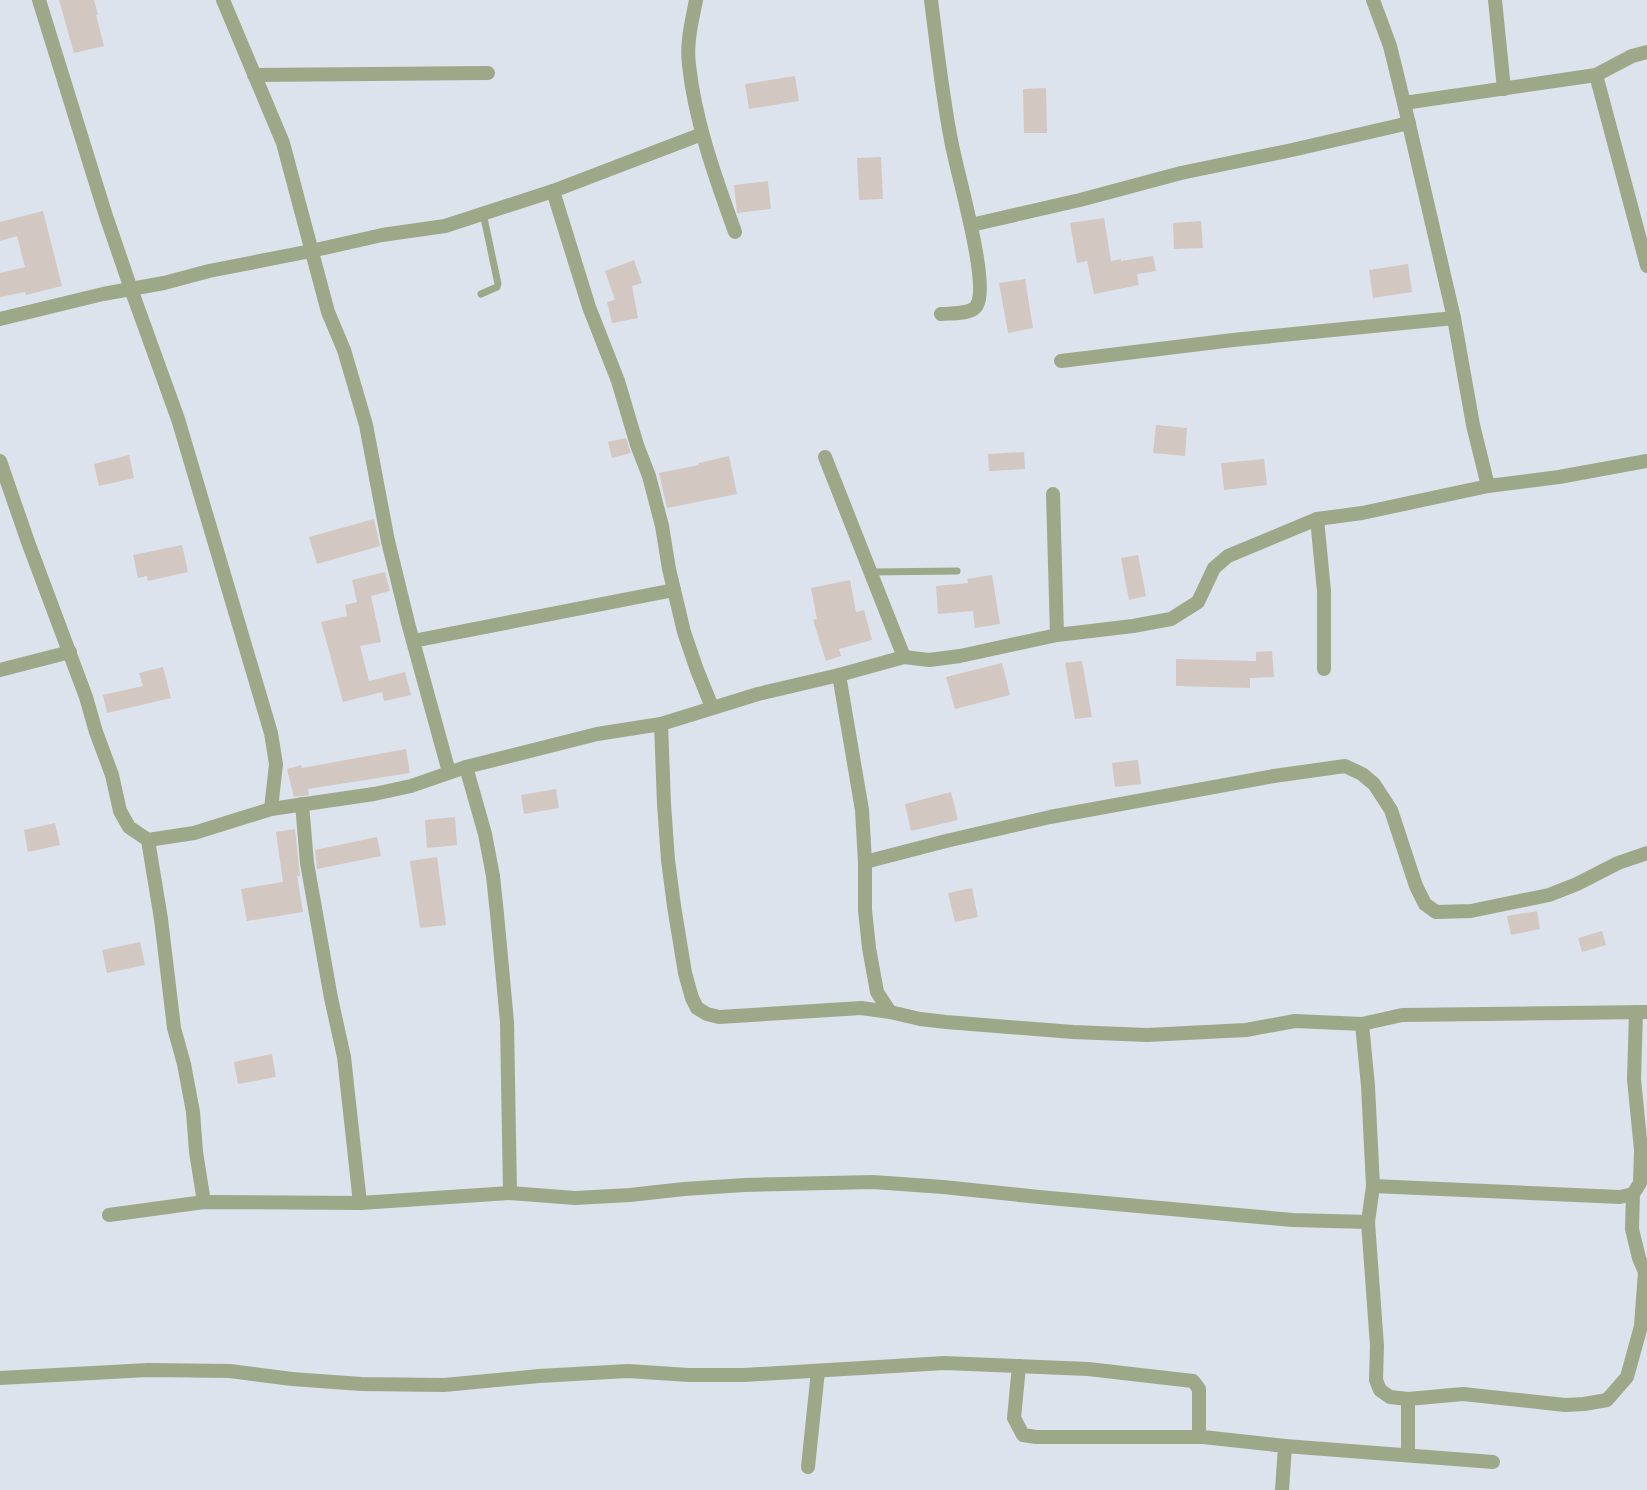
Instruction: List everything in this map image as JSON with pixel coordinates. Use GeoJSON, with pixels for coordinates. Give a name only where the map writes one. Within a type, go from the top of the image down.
{"type":"FeatureCollection","features":[{"type":"Feature","properties":{"kind":"street"},"geometry":{"type":"LineString","coordinates":[[39,0],[131,289],[178,419],[271,733],[276,764],[271,808]]}},
{"type":"Feature","properties":{"kind":"street"},"geometry":{"type":"LineString","coordinates":[[223,0],[284,143],[328,312],[344,350],[366,426],[388,541],[449,772]]}},
{"type":"Feature","properties":{"kind":"street"},"geometry":{"type":"LineString","coordinates":[[696,0],[689,37],[689,64],[702,134],[735,232]]}},
{"type":"Feature","properties":{"kind":"street"},"geometry":{"type":"LineString","coordinates":[[931,0],[950,140],[971,225],[980,285],[980,298],[971,311],[941,314]]}},
{"type":"Feature","properties":{"kind":"street"},"geometry":{"type":"LineString","coordinates":[[1373,0],[1390,46],[1409,123],[1454,318],[1472,425],[1488,486]]}},
{"type":"Feature","properties":{"kind":"street"},"geometry":{"type":"LineString","coordinates":[[1495,0],[1504,89]]}},
{"type":"Feature","properties":{"kind":"street"},"geometry":{"type":"LineString","coordinates":[[1404,103],[1596,75],[1632,56],[1647,52]]}},
{"type":"Feature","properties":{"kind":"street"},"geometry":{"type":"LineString","coordinates":[[254,75],[488,73]]}},
{"type":"Feature","properties":{"kind":"street"},"geometry":{"type":"LineString","coordinates":[[1596,75],[1647,266]]}},
{"type":"Feature","properties":{"kind":"street"},"geometry":{"type":"LineString","coordinates":[[971,225],[1080,200],[1182,173],[1409,123]]}},
{"type":"Feature","properties":{"kind":"street"},"geometry":{"type":"LineString","coordinates":[[0,319],[209,271],[382,235],[445,226],[553,191],[702,134]]}},
{"type":"Feature","properties":{"kind":"street"},"geometry":{"type":"LineString","coordinates":[[553,191],[589,307],[618,381],[637,446],[649,476],[662,526],[684,632],[696,670],[712,707]]}},
{"type":"Feature","properties":{"kind":"street"},"geometry":{"type":"LineString","coordinates":[[1061,361],[1233,340],[1454,318]]}},
{"type":"Feature","properties":{"kind":"street"},"geometry":{"type":"LineString","coordinates":[[824,457],[904,657]]}},
{"type":"Feature","properties":{"kind":"street"},"geometry":{"type":"LineString","coordinates":[[0,461],[86,697],[96,732],[112,775],[120,811],[128,827],[148,840],[194,833],[271,808],[374,794],[411,786],[466,767],[597,734],[661,724],[758,694],[904,657],[929,660],[960,656],[1057,635],[1132,626],[1171,619],[1198,602],[1214,568],[1228,556],[1317,519],[1362,513],[1488,486],[1647,461]]}},
{"type":"Feature","properties":{"kind":"street"},"geometry":{"type":"LineString","coordinates":[[1054,494],[1057,635]]}},
{"type":"Feature","properties":{"kind":"street"},"geometry":{"type":"LineString","coordinates":[[1317,519],[1324,591],[1324,669]]}},
{"type":"Feature","properties":{"kind":"street"},"geometry":{"type":"LineString","coordinates":[[413,641],[674,590]]}},
{"type":"Feature","properties":{"kind":"street"},"geometry":{"type":"LineString","coordinates":[[0,670],[70,652]]}},
{"type":"Feature","properties":{"kind":"street"},"geometry":{"type":"LineString","coordinates":[[839,675],[862,810],[865,910],[869,948],[877,992],[890,1012]]}},
{"type":"Feature","properties":{"kind":"street"},"geometry":{"type":"LineString","coordinates":[[661,724],[664,804],[674,906],[685,973],[692,998],[697,1008],[707,1014],[719,1017],[860,1008],[946,1022],[1073,1032],[1147,1035],[1246,1030],[1295,1021],[1362,1024],[1402,1015],[1642,1012],[1634,1079],[1641,1150],[1640,1183],[1633,1194],[1632,1229],[1644,1272],[1641,1326],[1627,1377],[1607,1400],[1565,1405],[1463,1394],[1408,1399],[1390,1397],[1380,1390],[1376,1380],[1377,1346],[1368,1222],[1373,1186],[1368,1086],[1362,1024]]}},
{"type":"Feature","properties":{"kind":"street"},"geometry":{"type":"LineString","coordinates":[[865,862],[946,840],[1050,817],[1274,776],[1345,766],[1362,774],[1374,784],[1391,810],[1416,886],[1425,904],[1436,912],[1471,911],[1549,895],[1577,884],[1618,862],[1647,853]]}},
{"type":"Feature","properties":{"kind":"street"},"geometry":{"type":"LineString","coordinates":[[466,767],[485,834],[493,876],[498,923],[508,1040],[510,1193]]}},
{"type":"Feature","properties":{"kind":"street"},"geometry":{"type":"LineString","coordinates":[[302,804],[307,863],[331,998],[344,1057],[360,1203]]}},
{"type":"Feature","properties":{"kind":"street"},"geometry":{"type":"LineString","coordinates":[[148,840],[161,919],[174,1028],[184,1064],[193,1112],[196,1152],[204,1202]]}},
{"type":"Feature","properties":{"kind":"street"},"geometry":{"type":"LineString","coordinates":[[109,1215],[204,1202],[360,1203],[510,1193],[575,1198],[745,1185],[873,1182],[943,1186],[1048,1198],[1283,1219],[1368,1222]]}},
{"type":"Feature","properties":{"kind":"street"},"geometry":{"type":"LineString","coordinates":[[1373,1186],[1620,1197],[1633,1194]]}},
{"type":"Feature","properties":{"kind":"street"},"geometry":{"type":"LineString","coordinates":[[0,1378],[148,1370],[230,1371],[292,1379],[361,1384],[444,1385],[538,1376],[628,1371],[744,1375],[944,1363],[1088,1369],[1193,1382],[1199,1389],[1199,1433],[1203,1437]]}},
{"type":"Feature","properties":{"kind":"street"},"geometry":{"type":"LineString","coordinates":[[1019,1366],[1014,1418],[1023,1435],[1036,1437],[1203,1437],[1284,1446],[1493,1462]]}},
{"type":"Feature","properties":{"kind":"street"},"geometry":{"type":"LineString","coordinates":[[808,1467],[818,1371]]}},
{"type":"Feature","properties":{"kind":"street"},"geometry":{"type":"LineString","coordinates":[[1408,1399],[1408,1455]]}},
{"type":"Feature","properties":{"kind":"street"},"geometry":{"type":"LineString","coordinates":[[1282,1490],[1284,1446]]}},
{"type":"Feature","properties":{"kind":"lane"},"geometry":{"type":"LineString","coordinates":[[481,294],[497,287],[498,284],[483,213]]}},
{"type":"Feature","properties":{"kind":"lane"},"geometry":{"type":"LineString","coordinates":[[871,572],[957,571]]}},
{"type":"Feature","properties":{"kind":"building"},"geometry":{"type":"Polygon","coordinates":[[[59,0],[94,0],[104,46],[74,53],[59,0]]]}},
{"type":"Feature","properties":{"kind":"building"},"geometry":{"type":"Polygon","coordinates":[[[795,76],[799,101],[749,109],[745,84],[795,76]]]}},
{"type":"Feature","properties":{"kind":"building"},"geometry":{"type":"Polygon","coordinates":[[[1046,88],[1047,133],[1024,133],[1023,89],[1046,88]]]}},
{"type":"Feature","properties":{"kind":"building"},"geometry":{"type":"Polygon","coordinates":[[[881,157],[883,199],[859,200],[857,158],[881,157]]]}},
{"type":"Feature","properties":{"kind":"building"},"geometry":{"type":"Polygon","coordinates":[[[768,181],[771,209],[737,213],[734,185],[768,181]]]}},
{"type":"Feature","properties":{"kind":"building"},"geometry":{"type":"Polygon","coordinates":[[[43,211],[62,286],[26,295],[25,292],[0,297],[0,273],[25,267],[17,236],[0,241],[0,222],[43,211]]]}},
{"type":"Feature","properties":{"kind":"building"},"geometry":{"type":"Polygon","coordinates":[[[1104,218],[1111,261],[1153,256],[1156,271],[1137,274],[1139,285],[1094,294],[1087,261],[1077,263],[1070,223],[1104,218]]]}},
{"type":"Feature","properties":{"kind":"building"},"geometry":{"type":"Polygon","coordinates":[[[1201,221],[1203,248],[1174,249],[1173,223],[1201,221]]]}},
{"type":"Feature","properties":{"kind":"building"},"geometry":{"type":"Polygon","coordinates":[[[634,260],[642,283],[632,286],[638,318],[612,323],[607,302],[615,300],[605,271],[634,260]]]}},
{"type":"Feature","properties":{"kind":"building"},"geometry":{"type":"Polygon","coordinates":[[[1408,264],[1412,292],[1373,298],[1369,270],[1408,264]]]}},
{"type":"Feature","properties":{"kind":"building"},"geometry":{"type":"Polygon","coordinates":[[[1025,279],[1033,328],[1008,333],[999,283],[1025,279]]]}},
{"type":"Feature","properties":{"kind":"building"},"geometry":{"type":"Polygon","coordinates":[[[1156,425],[1187,428],[1185,456],[1153,453],[1156,425]]]}},
{"type":"Feature","properties":{"kind":"building"},"geometry":{"type":"Polygon","coordinates":[[[626,438],[631,453],[612,458],[608,442],[626,438]]]}},
{"type":"Feature","properties":{"kind":"building"},"geometry":{"type":"Polygon","coordinates":[[[1024,452],[1025,469],[989,471],[988,454],[1024,452]]]}},
{"type":"Feature","properties":{"kind":"building"},"geometry":{"type":"Polygon","coordinates":[[[129,455],[134,478],[99,486],[94,464],[129,455]]]}},
{"type":"Feature","properties":{"kind":"building"},"geometry":{"type":"Polygon","coordinates":[[[729,456],[737,494],[667,508],[659,473],[699,465],[699,463],[729,456]]]}},
{"type":"Feature","properties":{"kind":"building"},"geometry":{"type":"Polygon","coordinates":[[[1264,459],[1267,485],[1224,490],[1221,463],[1264,459]]]}},
{"type":"Feature","properties":{"kind":"building"},"geometry":{"type":"Polygon","coordinates":[[[374,519],[380,546],[317,564],[309,537],[374,519]]]}},
{"type":"Feature","properties":{"kind":"building"},"geometry":{"type":"Polygon","coordinates":[[[182,545],[188,572],[148,581],[147,576],[138,578],[133,555],[182,545]]]}},
{"type":"Feature","properties":{"kind":"building"},"geometry":{"type":"Polygon","coordinates":[[[1138,555],[1146,596],[1129,600],[1121,558],[1138,555]]]}},
{"type":"Feature","properties":{"kind":"building"},"geometry":{"type":"Polygon","coordinates":[[[385,572],[390,591],[371,596],[381,642],[360,646],[369,681],[405,672],[411,695],[384,701],[382,692],[343,702],[321,622],[347,616],[345,605],[357,602],[352,580],[385,572]]]}},
{"type":"Feature","properties":{"kind":"building"},"geometry":{"type":"Polygon","coordinates":[[[992,575],[1000,624],[975,628],[973,611],[938,614],[936,586],[968,583],[967,579],[992,575]]]}},
{"type":"Feature","properties":{"kind":"building"},"geometry":{"type":"Polygon","coordinates":[[[850,580],[856,612],[864,610],[872,640],[839,649],[841,656],[826,661],[813,620],[817,619],[811,588],[850,580]]]}},
{"type":"Feature","properties":{"kind":"building"},"geometry":{"type":"Polygon","coordinates":[[[1272,651],[1274,677],[1250,678],[1250,688],[1176,686],[1176,659],[1256,661],[1256,652],[1272,651]]]}},
{"type":"Feature","properties":{"kind":"building"},"geometry":{"type":"Polygon","coordinates":[[[1082,661],[1092,717],[1075,719],[1065,663],[1082,661]]]}},
{"type":"Feature","properties":{"kind":"building"},"geometry":{"type":"Polygon","coordinates":[[[1002,663],[1010,695],[955,709],[946,677],[1002,663]]]}},
{"type":"Feature","properties":{"kind":"building"},"geometry":{"type":"Polygon","coordinates":[[[163,667],[171,698],[107,713],[103,695],[143,686],[139,673],[163,667]]]}},
{"type":"Feature","properties":{"kind":"building"},"geometry":{"type":"Polygon","coordinates":[[[406,749],[410,773],[308,789],[309,795],[294,797],[287,769],[301,765],[302,768],[406,749]]]}},
{"type":"Feature","properties":{"kind":"building"},"geometry":{"type":"Polygon","coordinates":[[[1138,760],[1141,784],[1115,787],[1112,763],[1138,760]]]}},
{"type":"Feature","properties":{"kind":"building"},"geometry":{"type":"Polygon","coordinates":[[[556,789],[559,808],[524,814],[521,795],[556,789]]]}},
{"type":"Feature","properties":{"kind":"building"},"geometry":{"type":"Polygon","coordinates":[[[951,792],[958,820],[911,831],[905,804],[951,792]]]}},
{"type":"Feature","properties":{"kind":"building"},"geometry":{"type":"Polygon","coordinates":[[[455,817],[457,845],[427,848],[425,820],[455,817]]]}},
{"type":"Feature","properties":{"kind":"building"},"geometry":{"type":"Polygon","coordinates":[[[55,823],[60,845],[28,852],[24,830],[55,823]]]}},
{"type":"Feature","properties":{"kind":"building"},"geometry":{"type":"Polygon","coordinates":[[[295,829],[300,876],[297,876],[303,912],[247,921],[241,889],[283,882],[276,832],[295,829]]]}},
{"type":"Feature","properties":{"kind":"building"},"geometry":{"type":"Polygon","coordinates":[[[377,837],[381,856],[317,869],[315,850],[377,837]]]}},
{"type":"Feature","properties":{"kind":"building"},"geometry":{"type":"Polygon","coordinates":[[[437,857],[446,925],[420,928],[410,861],[437,857]]]}},
{"type":"Feature","properties":{"kind":"building"},"geometry":{"type":"Polygon","coordinates":[[[972,888],[978,917],[955,922],[948,893],[972,888]]]}},
{"type":"Feature","properties":{"kind":"building"},"geometry":{"type":"Polygon","coordinates":[[[1537,911],[1540,929],[1511,935],[1507,916],[1537,911]]]}},
{"type":"Feature","properties":{"kind":"building"},"geometry":{"type":"Polygon","coordinates":[[[1602,931],[1606,945],[1582,952],[1578,938],[1602,931]]]}},
{"type":"Feature","properties":{"kind":"building"},"geometry":{"type":"Polygon","coordinates":[[[140,942],[145,965],[107,973],[102,950],[140,942]]]}},
{"type":"Feature","properties":{"kind":"building"},"geometry":{"type":"Polygon","coordinates":[[[272,1054],[276,1077],[238,1084],[234,1062],[272,1054]]]}}]}
